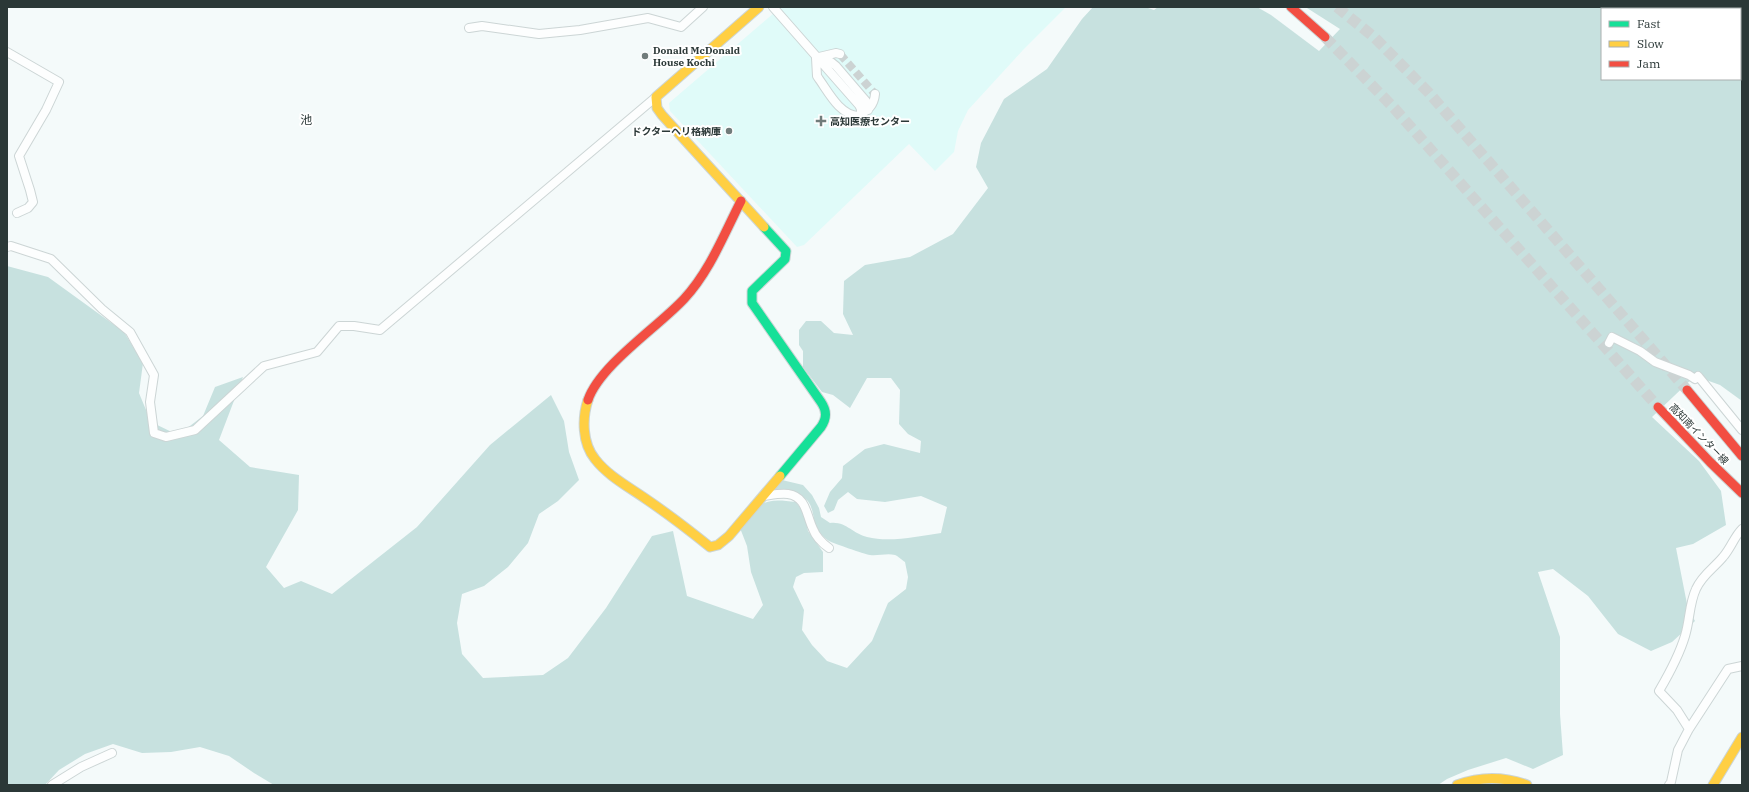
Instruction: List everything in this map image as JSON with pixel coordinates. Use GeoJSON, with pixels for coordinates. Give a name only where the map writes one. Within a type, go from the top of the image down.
{"type":"FeatureCollection","features":[{"type":"Feature","properties":{"kind":"main road"},"geometry":{"type":"LineString","coordinates":[[741,201],[702,278],[684,299],[596,382],[589,396],[585,410],[585,437],[594,458],[609,473],[679,522],[710,547],[715,547],[722,544],[826,421],[827,415],[823,405],[752,303],[752,291],[782,263],[786,255],[784,248],[657,108],[656,97],[759,7]]}},
{"type":"Feature","properties":{"kind":"main road"},"geometry":{"type":"LineString","coordinates":[[1291,7],[1324,37]]}},
{"type":"Feature","properties":{"kind":"main road","name":"高知南インター線"},"geometry":{"type":"LineString","coordinates":[[1687,390],[1742,456]]}},
{"type":"Feature","properties":{"kind":"main road","name":"高知南インター線"},"geometry":{"type":"LineString","coordinates":[[1658,407],[1710,462],[1742,493]]}},
{"type":"Feature","properties":{"kind":"main road"},"geometry":{"type":"LineString","coordinates":[[1713,785],[1742,737]]}},
{"type":"Feature","properties":{"kind":"main road"},"geometry":{"type":"LineString","coordinates":[[1723,785],[1742,753]]}},
{"type":"Feature","properties":{"kind":"main road"},"geometry":{"type":"LineString","coordinates":[[1456,785],[1466,781],[1486,777],[1508,779],[1527,785]]}},
{"type":"Feature","properties":{"kind":"street"},"geometry":{"type":"LineString","coordinates":[[469,28],[482,26],[539,34],[580,30],[648,18],[681,27],[703,7]]}},
{"type":"Feature","properties":{"kind":"street"},"geometry":{"type":"LineString","coordinates":[[773,7],[816,58],[828,68],[859,105],[861,109],[860,115]]}},
{"type":"Feature","properties":{"kind":"street"},"geometry":{"type":"LineString","coordinates":[[7,52],[59,82],[46,110],[18,156],[33,202],[28,208],[17,213]]}},
{"type":"Feature","properties":{"kind":"street"},"geometry":{"type":"LineString","coordinates":[[816,58],[836,53],[840,54]]}},
{"type":"Feature","properties":{"kind":"street"},"geometry":{"type":"LineString","coordinates":[[816,58],[831,62],[836,66],[866,101],[868,110]]}},
{"type":"Feature","properties":{"kind":"street"},"geometry":{"type":"LineString","coordinates":[[816,58],[817,76],[844,111],[850,116],[858,116],[868,110],[874,102],[875,94]]}},
{"type":"Feature","properties":{"kind":"street"},"geometry":{"type":"LineString","coordinates":[[7,247],[12,246],[51,259],[102,309],[130,332],[154,375],[150,402],[154,433],[166,437],[195,430],[264,366],[317,352],[339,326],[354,326],[380,330],[656,97]]}},
{"type":"Feature","properties":{"kind":"street"},"geometry":{"type":"LineString","coordinates":[[1609,343],[1612,337],[1640,351],[1655,362],[1689,375],[1695,379],[1698,376],[1742,430]]}},
{"type":"Feature","properties":{"kind":"street"},"geometry":{"type":"LineString","coordinates":[[763,496],[786,494],[795,496],[802,501],[808,512],[812,529],[821,543],[829,548]]}},
{"type":"Feature","properties":{"kind":"street"},"geometry":{"type":"LineString","coordinates":[[1689,728],[1677,710],[1659,691],[1674,664],[1686,635],[1690,605],[1696,588],[1704,576],[1724,556],[1737,534],[1742,529]]}},
{"type":"Feature","properties":{"kind":"street"},"geometry":{"type":"LineString","coordinates":[[1668,785],[1671,782],[1678,750],[1689,728],[1728,669],[1742,666]]}},
{"type":"Feature","properties":{"kind":"street"},"geometry":{"type":"LineString","coordinates":[[52,785],[81,767],[112,753]]}},
{"type":"Feature","properties":{"kind":"shaded area","name":"高知医療センター"},"geometry":{"type":"Polygon","coordinates":[[[781,7],[1066,7],[1023,50],[968,110],[958,131],[954,152],[935,171],[909,144],[804,245],[797,247],[670,111],[669,103],[781,7]]]}},
{"type":"Feature","properties":{"kind":"shaded area"},"geometry":{"type":"Polygon","coordinates":[[[1093,7],[1145,7],[1154,10],[1158,7],[1257,7],[1271,15],[1319,51],[1340,29],[1307,7],[1742,7],[1742,401],[1720,385],[1695,376],[1652,417],[1699,461],[1721,491],[1726,525],[1693,544],[1676,548],[1688,609],[1695,621],[1672,642],[1651,651],[1618,634],[1588,596],[1553,569],[1538,572],[1560,637],[1560,714],[1563,755],[1533,769],[1506,758],[1468,770],[1447,779],[1438,785],[274,785],[229,756],[200,747],[171,752],[142,753],[113,744],[85,754],[59,770],[45,785],[7,785],[7,266],[48,277],[124,332],[143,363],[139,393],[151,422],[178,435],[203,416],[215,387],[243,377],[219,440],[250,467],[299,475],[298,510],[266,567],[284,588],[301,581],[332,594],[417,527],[490,445],[551,395],[564,421],[569,452],[579,480],[558,501],[539,514],[528,543],[508,567],[484,586],[462,594],[457,623],[462,654],[483,678],[543,675],[568,658],[606,608],[652,536],[673,531],[687,596],[753,619],[763,605],[751,572],[747,546],[740,528],[758,507],[769,501],[776,500],[796,502],[804,513],[808,531],[823,552],[823,572],[804,573],[796,577],[793,587],[804,610],[802,630],[812,645],[827,661],[847,668],[872,641],[888,603],[906,589],[908,577],[905,562],[895,555],[870,555],[829,541],[820,533],[809,503],[803,497],[792,493],[774,491],[782,480],[803,485],[812,495],[819,508],[821,517],[830,523],[841,524],[862,535],[876,539],[894,539],[941,533],[947,507],[921,496],[885,502],[857,499],[848,492],[838,500],[834,510],[828,513],[824,506],[830,492],[842,478],[843,466],[865,449],[884,444],[920,453],[921,441],[908,434],[899,424],[900,390],[891,378],[867,378],[850,408],[833,395],[822,392],[803,367],[803,351],[799,345],[799,330],[806,321],[821,321],[834,333],[853,335],[843,314],[844,281],[865,265],[910,257],[953,234],[988,188],[976,167],[981,143],[1004,99],[1047,69],[1082,19],[1093,7]]]}},
{"type":"Feature","properties":{"kind":"tunnel"},"geometry":{"type":"LineString","coordinates":[[1337,7],[1375,38],[1429,93],[1687,390]]}},
{"type":"Feature","properties":{"kind":"tunnel"},"geometry":{"type":"LineString","coordinates":[[1325,37],[1394,108],[1658,407]]}},
{"type":"Feature","properties":{"kind":"tunnel"},"geometry":{"type":"LineString","coordinates":[[840,54],[875,94]]}},
{"type":"Feature","properties":{"kind":"traffic: fast"},"geometry":{"type":"LineString","coordinates":[[764,227],[786,251],[785,259],[752,291],[752,303],[821,402],[826,414],[821,427],[780,476]]}},
{"type":"Feature","properties":{"kind":"traffic: slow"},"geometry":{"type":"LineString","coordinates":[[759,7],[656,97],[657,108],[662,115],[764,227]]}},
{"type":"Feature","properties":{"kind":"traffic: slow"},"geometry":{"type":"LineString","coordinates":[[588,400],[584,430],[588,446],[595,459],[612,476],[662,510],[710,547],[718,545],[729,536],[780,476]]}},
{"type":"Feature","properties":{"kind":"traffic: slow"},"geometry":{"type":"LineString","coordinates":[[1713,785],[1742,737]]}},
{"type":"Feature","properties":{"kind":"traffic: slow"},"geometry":{"type":"LineString","coordinates":[[1457,785],[1475,780],[1492,778],[1509,780],[1527,785]]}},
{"type":"Feature","properties":{"kind":"traffic: jam"},"geometry":{"type":"LineString","coordinates":[[1291,7],[1325,37]]}},
{"type":"Feature","properties":{"kind":"traffic: jam"},"geometry":{"type":"LineString","coordinates":[[588,400],[604,373],[673,310],[693,288],[716,252],[741,201]]}},
{"type":"Feature","properties":{"kind":"traffic: jam"},"geometry":{"type":"LineString","coordinates":[[1687,390],[1742,456]]}},
{"type":"Feature","properties":{"kind":"traffic: jam"},"geometry":{"type":"LineString","coordinates":[[1658,407],[1710,462],[1742,493]]}},
{"type":"Feature","properties":{"kind":"place","name":"Donald McDonald House Kochi"},"geometry":{"type":"Point","coordinates":[645,56]}},
{"type":"Feature","properties":{"kind":"place","name":"高知医療センター"},"geometry":{"type":"Point","coordinates":[821,121]}},
{"type":"Feature","properties":{"kind":"place","name":"ドクターヘリ格納庫"},"geometry":{"type":"Point","coordinates":[729,131]}},
{"type":"Feature","properties":{"kind":"district","name":"池"},"geometry":{"type":"Point","coordinates":[306,119]}}]}
